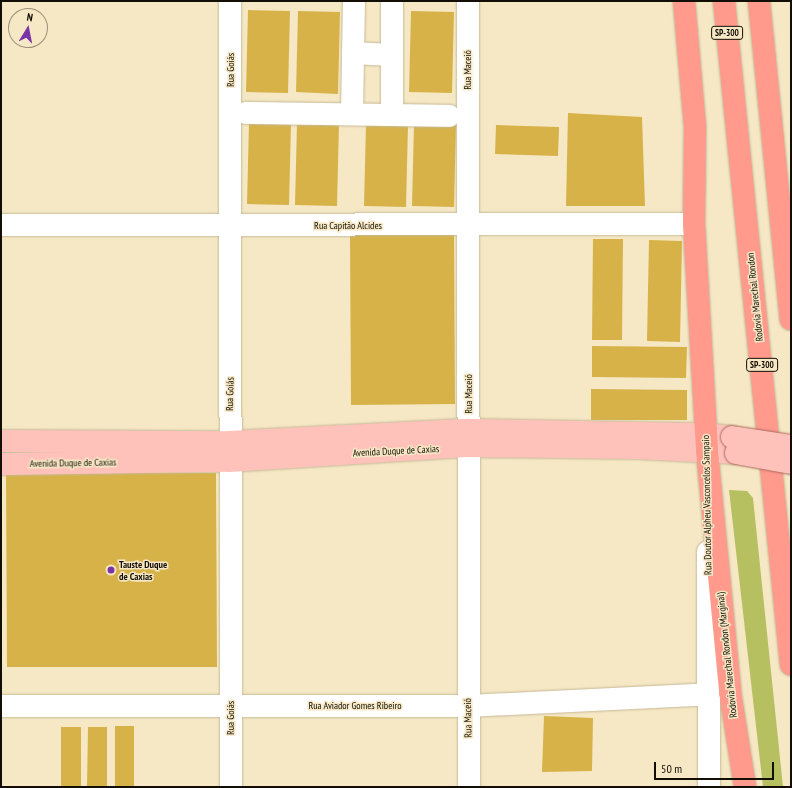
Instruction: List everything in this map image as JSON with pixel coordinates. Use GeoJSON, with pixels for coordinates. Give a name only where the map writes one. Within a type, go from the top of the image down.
{"type":"FeatureCollection","features":[{"type":"Feature","properties":{"kind":"highway","name":"Rodovia Marechal Rondon"},"geometry":{"type":"LineString","coordinates":[[724,1],[791,665]]}},
{"type":"Feature","properties":{"kind":"highway"},"geometry":{"type":"LineString","coordinates":[[759,1],[791,319]]}},
{"type":"Feature","properties":{"kind":"highway","name":"Rua Doutor Alpheu Vasconcelos Sampaio"},"geometry":{"type":"LineString","coordinates":[[683,2],[695,128],[694,224],[706,442]]}},
{"type":"Feature","properties":{"kind":"highway","name":"Rodovia Marechal Rondon (Marginal)"},"geometry":{"type":"LineString","coordinates":[[706,442],[730,692],[745,787]]}},
{"type":"Feature","properties":{"kind":"main road","name":"Avenida Duque de Caxias"},"geometry":{"type":"LineString","coordinates":[[1,464],[470,438],[706,442],[734,446],[791,446]]}},
{"type":"Feature","properties":{"kind":"main road","name":"Avenida Duque de Caxias"},"geometry":{"type":"LineString","coordinates":[[1,441],[229,451]]}},
{"type":"Feature","properties":{"kind":"main road","name":"Avenida Duque de Caxias"},"geometry":{"type":"LineString","coordinates":[[734,446],[791,463]]}},
{"type":"Feature","properties":{"kind":"street","name":"Rua Goiás"},"geometry":{"type":"LineString","coordinates":[[230,1],[232,226],[229,451],[231,787]]}},
{"type":"Feature","properties":{"kind":"street"},"geometry":{"type":"LineString","coordinates":[[352,114],[354,1]]}},
{"type":"Feature","properties":{"kind":"street"},"geometry":{"type":"LineString","coordinates":[[392,1],[392,115]]}},
{"type":"Feature","properties":{"kind":"street","name":"Rua Maceió"},"geometry":{"type":"LineString","coordinates":[[468,1],[470,438],[468,706],[469,787]]}},
{"type":"Feature","properties":{"kind":"street"},"geometry":{"type":"LineString","coordinates":[[353,53],[391,55]]}},
{"type":"Feature","properties":{"kind":"street"},"geometry":{"type":"LineString","coordinates":[[246,113],[449,116]]}},
{"type":"Feature","properties":{"kind":"street","name":"Rua Capitão Alcides"},"geometry":{"type":"LineString","coordinates":[[1,225],[232,226],[694,224]]}},
{"type":"Feature","properties":{"kind":"street","name":"Rua Doutor Alpheu Vasconcelos Sampaio"},"geometry":{"type":"LineString","coordinates":[[706,442],[710,694],[709,787]]}},
{"type":"Feature","properties":{"kind":"street","name":"Rua Aviador Gomes Ribeiro"},"geometry":{"type":"LineString","coordinates":[[1,706],[468,706],[710,694]]}},
{"type":"Feature","properties":{"kind":"green space"},"geometry":{"type":"Polygon","coordinates":[[[729,490],[747,491],[753,498],[783,787],[763,787],[729,490]]]}},
{"type":"Feature","properties":{"kind":"building"},"geometry":{"type":"Polygon","coordinates":[[[248,10],[290,11],[288,93],[246,92],[248,10]]]}},
{"type":"Feature","properties":{"kind":"building"},"geometry":{"type":"Polygon","coordinates":[[[298,11],[340,12],[338,94],[296,92],[298,11]]]}},
{"type":"Feature","properties":{"kind":"building"},"geometry":{"type":"Polygon","coordinates":[[[411,11],[454,12],[452,93],[409,92],[411,11]]]}},
{"type":"Feature","properties":{"kind":"building"},"geometry":{"type":"Polygon","coordinates":[[[568,113],[642,117],[645,206],[566,206],[568,113]]]}},
{"type":"Feature","properties":{"kind":"building"},"geometry":{"type":"Polygon","coordinates":[[[249,122],[291,123],[289,205],[247,204],[249,122]]]}},
{"type":"Feature","properties":{"kind":"building"},"geometry":{"type":"Polygon","coordinates":[[[297,123],[339,124],[337,206],[295,205],[297,123]]]}},
{"type":"Feature","properties":{"kind":"building"},"geometry":{"type":"Polygon","coordinates":[[[366,124],[408,125],[406,207],[364,206],[366,124]]]}},
{"type":"Feature","properties":{"kind":"building"},"geometry":{"type":"Polygon","coordinates":[[[414,124],[456,125],[454,207],[412,206],[414,124]]]}},
{"type":"Feature","properties":{"kind":"building"},"geometry":{"type":"Polygon","coordinates":[[[496,125],[559,127],[558,156],[495,154],[496,125]]]}},
{"type":"Feature","properties":{"kind":"building"},"geometry":{"type":"Polygon","coordinates":[[[454,233],[455,404],[351,405],[350,234],[454,233]]]}},
{"type":"Feature","properties":{"kind":"building"},"geometry":{"type":"Polygon","coordinates":[[[593,239],[623,239],[622,340],[592,340],[593,239]]]}},
{"type":"Feature","properties":{"kind":"building"},"geometry":{"type":"Polygon","coordinates":[[[649,240],[682,241],[680,342],[647,341],[649,240]]]}},
{"type":"Feature","properties":{"kind":"building"},"geometry":{"type":"Polygon","coordinates":[[[592,346],[687,347],[686,378],[592,377],[592,346]]]}},
{"type":"Feature","properties":{"kind":"building"},"geometry":{"type":"Polygon","coordinates":[[[591,389],[687,390],[687,420],[591,420],[591,389]]]}},
{"type":"Feature","properties":{"kind":"building","name":"Tauste Duque de Caxias"},"geometry":{"type":"Polygon","coordinates":[[[6,473],[216,473],[217,667],[7,667],[6,473]]]}},
{"type":"Feature","properties":{"kind":"building"},"geometry":{"type":"Polygon","coordinates":[[[544,716],[593,718],[592,771],[542,772],[544,716]]]}},
{"type":"Feature","properties":{"kind":"building"},"geometry":{"type":"Polygon","coordinates":[[[115,726],[134,726],[134,787],[115,787],[115,726]]]}},
{"type":"Feature","properties":{"kind":"building"},"geometry":{"type":"Polygon","coordinates":[[[61,727],[81,727],[81,787],[61,787],[61,727]]]}},
{"type":"Feature","properties":{"kind":"building"},"geometry":{"type":"Polygon","coordinates":[[[88,727],[107,727],[107,787],[87,787],[88,727]]]}},
{"type":"Feature","properties":{"kind":"place","name":"Tauste Duque de Caxias"},"geometry":{"type":"Point","coordinates":[111,570]}}]}
